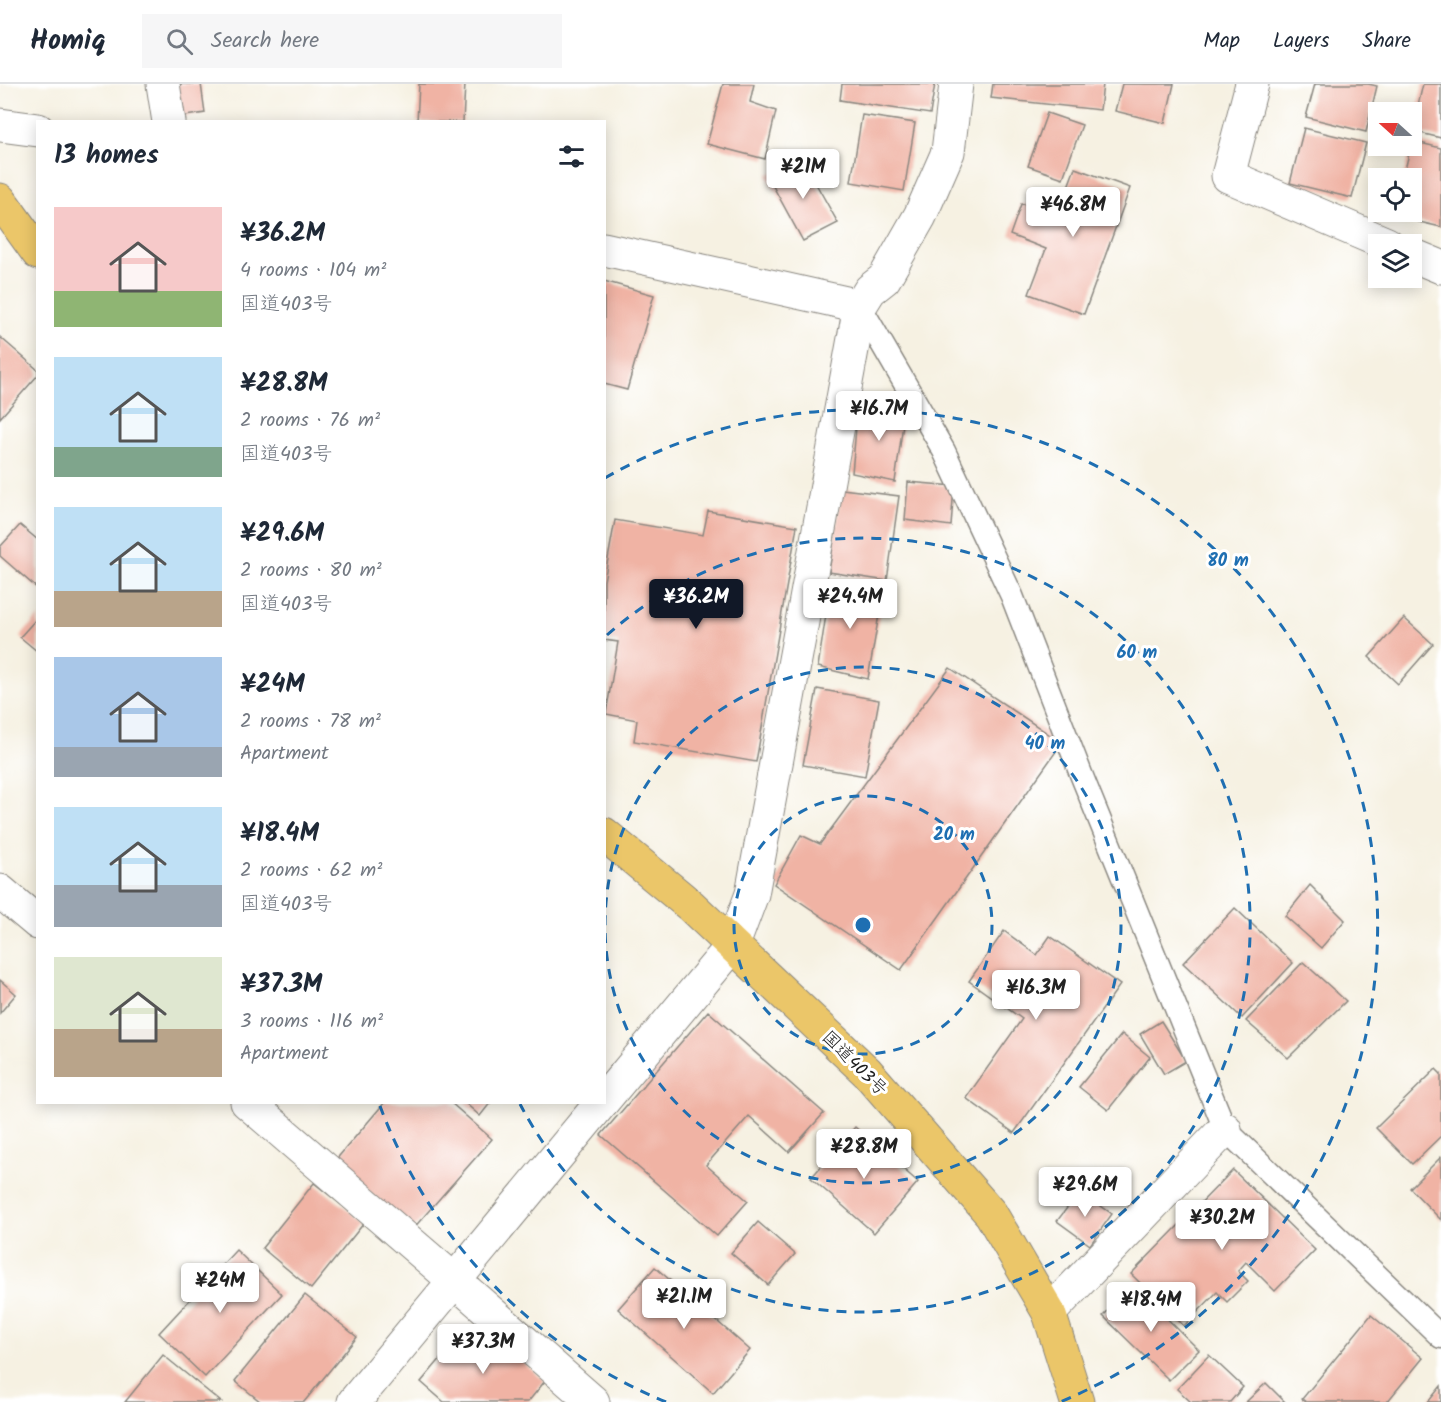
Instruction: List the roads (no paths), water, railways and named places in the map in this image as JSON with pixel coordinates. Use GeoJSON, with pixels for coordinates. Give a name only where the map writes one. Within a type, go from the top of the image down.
{"type":"FeatureCollection","features":[{"type":"Feature","properties":{"kind":"highway"},"geometry":{"type":"LineString","coordinates":[[0,200],[36,250]]}},
{"type":"Feature","properties":{"kind":"highway","name":"国道403号"},"geometry":{"type":"LineString","coordinates":[[606,836],[691,906],[867,1072],[991,1214],[1049,1313],[1077,1402]]}},
{"type":"Feature","properties":{"kind":"street"},"geometry":{"type":"LineString","coordinates":[[163,84],[169,120]]}},
{"type":"Feature","properties":{"kind":"street"},"geometry":{"type":"LineString","coordinates":[[606,1097],[733,945],[752,894],[860,306],[870,290],[884,279],[920,216],[948,152],[956,84]]}},
{"type":"Feature","properties":{"kind":"street"},"geometry":{"type":"LineString","coordinates":[[1252,84],[1228,176],[1368,236]]}},
{"type":"Feature","properties":{"kind":"street"},"geometry":{"type":"LineString","coordinates":[[0,125],[36,130]]}},
{"type":"Feature","properties":{"kind":"street"},"geometry":{"type":"LineString","coordinates":[[606,249],[860,306]]}},
{"type":"Feature","properties":{"kind":"street"},"geometry":{"type":"LineString","coordinates":[[1422,259],[1441,267]]}},
{"type":"Feature","properties":{"kind":"street"},"geometry":{"type":"LineString","coordinates":[[0,891],[36,921]]}},
{"type":"Feature","properties":{"kind":"street"},"geometry":{"type":"LineString","coordinates":[[249,1104],[593,1402]]}},
{"type":"Feature","properties":{"kind":"street"},"geometry":{"type":"LineString","coordinates":[[354,1402],[601,1104]]}},
{"type":"Feature","properties":{"kind":"street"},"geometry":{"type":"LineString","coordinates":[[1049,1313],[1225,1129]]}},
{"type":"Feature","properties":{"kind":"lane"},"geometry":{"type":"LineString","coordinates":[[860,306],[944,451],[1012,596],[1081,774],[1225,1129],[1441,1337]]}}]}
